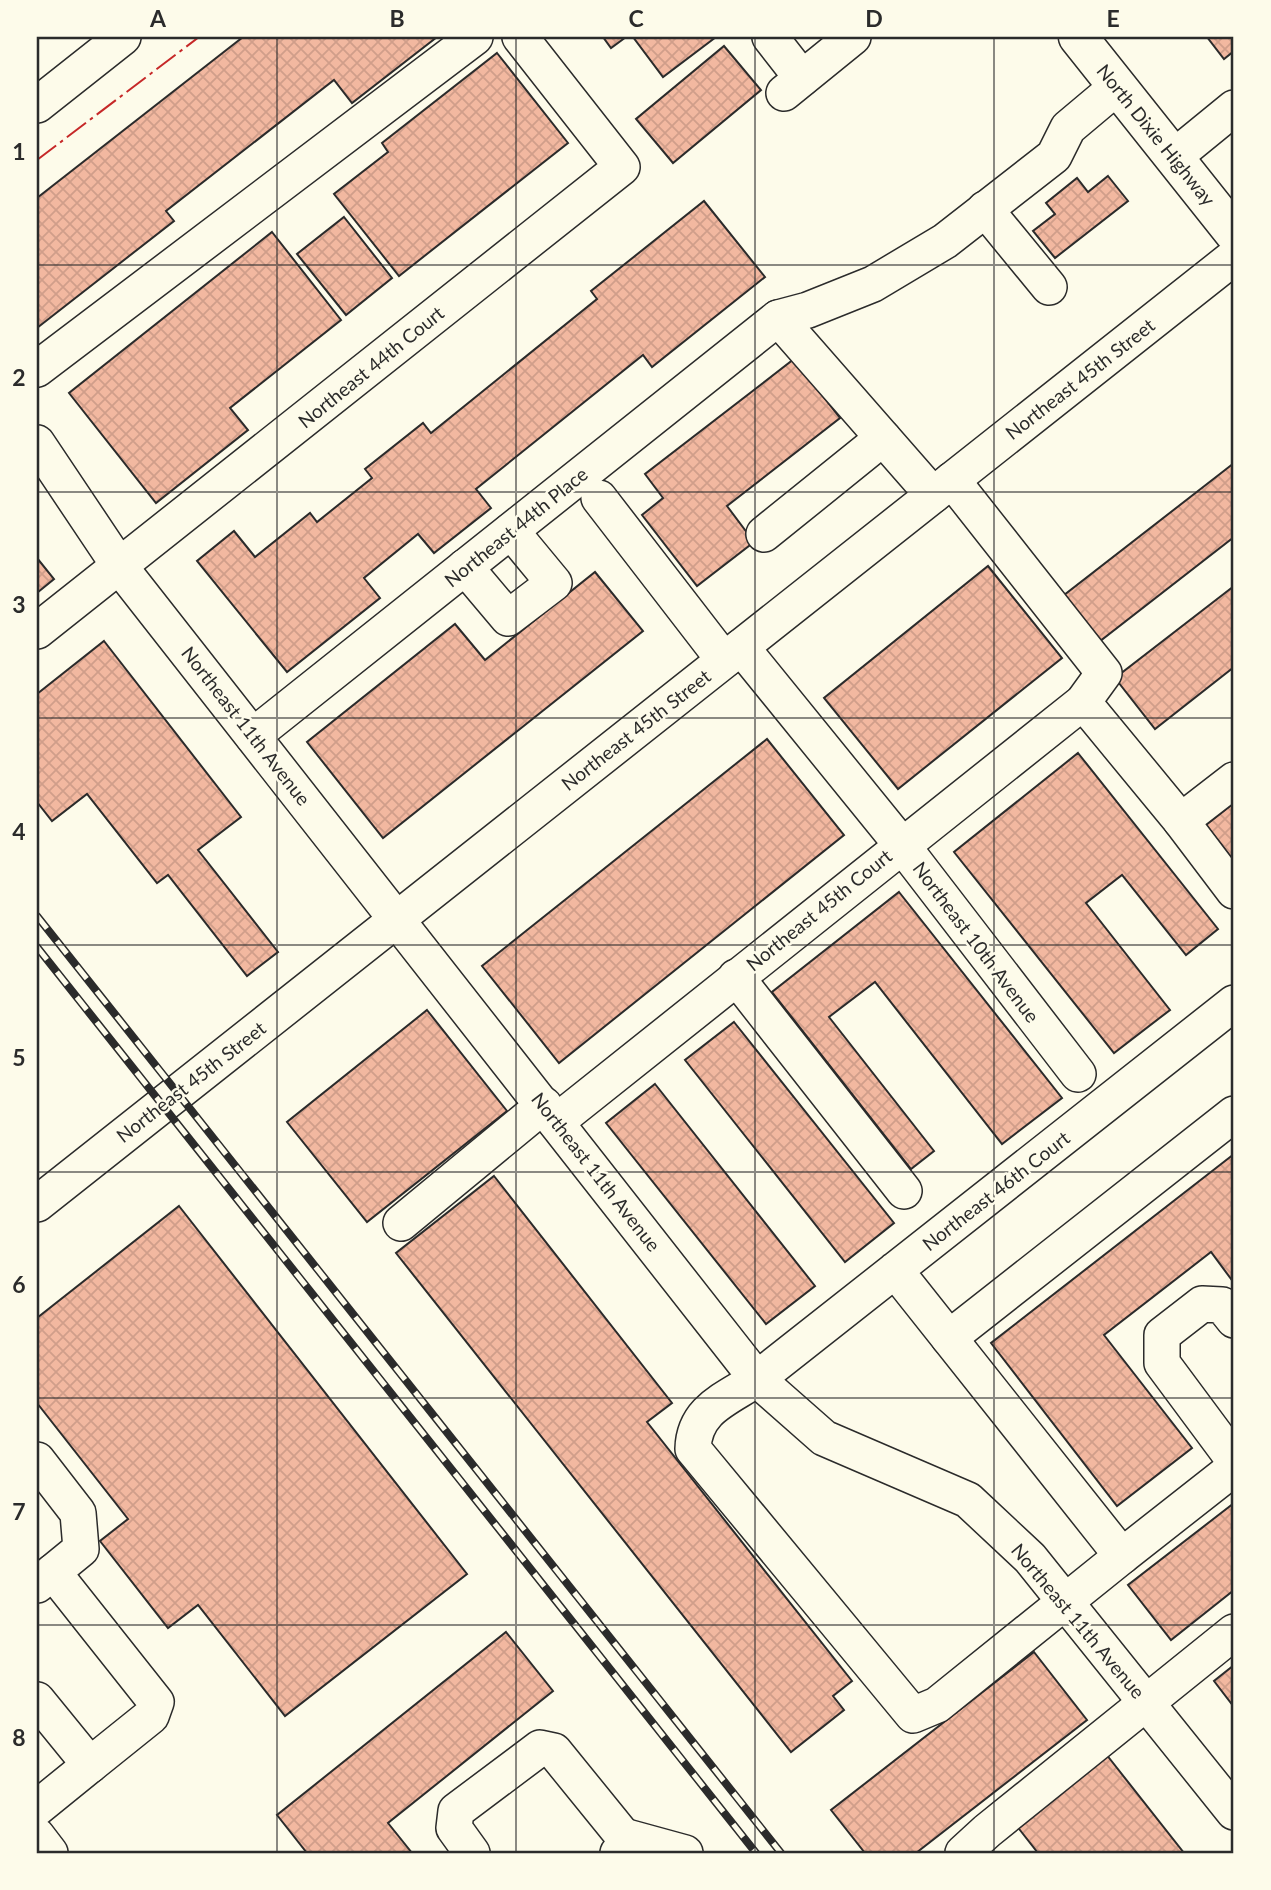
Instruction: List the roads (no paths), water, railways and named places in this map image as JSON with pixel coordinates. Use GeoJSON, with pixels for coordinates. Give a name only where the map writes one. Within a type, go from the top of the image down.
{"type":"FeatureCollection","features":[{"type":"Feature","properties":{"kind":"main road","name":"North Dixie Highway"},"geometry":{"type":"LineString","coordinates":[[1078,37],[1234,233]]}},
{"type":"Feature","properties":{"kind":"street"},"geometry":{"type":"LineString","coordinates":[[37,104],[123,37]]}},
{"type":"Feature","properties":{"kind":"street"},"geometry":{"type":"LineString","coordinates":[[37,369],[475,37]]}},
{"type":"Feature","properties":{"kind":"street","name":"Northeast 44th Court"},"geometry":{"type":"LineString","coordinates":[[37,631],[120,568],[622,167],[520,37]]}},
{"type":"Feature","properties":{"kind":"street"},"geometry":{"type":"LineString","coordinates":[[770,37],[793,85],[853,37]]}},
{"type":"Feature","properties":{"kind":"street"},"geometry":{"type":"LineString","coordinates":[[943,488],[883,438],[778,318],[808,310],[873,284],[945,241],[1054,156],[1068,128],[1118,86]]}},
{"type":"Feature","properties":{"kind":"street"},"geometry":{"type":"LineString","coordinates":[[1174,157],[1234,108]]}},
{"type":"Feature","properties":{"kind":"street"},"geometry":{"type":"LineString","coordinates":[[985,209],[1049,287]]}},
{"type":"Feature","properties":{"kind":"street","name":"Northeast 45th Street"},"geometry":{"type":"LineString","coordinates":[[37,1203],[1234,257]]}},
{"type":"Feature","properties":{"kind":"street","name":"Northeast 44th Place"},"geometry":{"type":"LineString","coordinates":[[253,736],[778,318]]}},
{"type":"Feature","properties":{"kind":"street"},"geometry":{"type":"LineString","coordinates":[[764,534],[883,438]]}},
{"type":"Feature","properties":{"kind":"street","name":"Northeast 11th Avenue"},"geometry":{"type":"LineString","coordinates":[[37,443],[120,568],[757,1379],[824,1438],[968,1500],[1030,1558],[1234,1812]]}},
{"type":"Feature","properties":{"kind":"street","name":"Northeast 45th Court"},"geometry":{"type":"LineString","coordinates":[[401,1223],[736,977],[1083,702],[1104,673],[943,488]]}},
{"type":"Feature","properties":{"kind":"street","name":"Northeast 10th Avenue"},"geometry":{"type":"LineString","coordinates":[[599,498],[901,844],[1078,1074]]}},
{"type":"Feature","properties":{"kind":"street"},"geometry":{"type":"LineString","coordinates":[[465,567],[508,618],[554,583],[511,531]]}},
{"type":"Feature","properties":{"kind":"street"},"geometry":{"type":"LineString","coordinates":[[1083,702],[1181,821],[1234,891]]}},
{"type":"Feature","properties":{"kind":"street"},"geometry":{"type":"LineString","coordinates":[[1181,821],[1234,780]]}},
{"type":"Feature","properties":{"kind":"street"},"geometry":{"type":"LineString","coordinates":[[736,977],[904,1191]]}},
{"type":"Feature","properties":{"kind":"street","name":"Northeast 46th Court"},"geometry":{"type":"LineString","coordinates":[[1065,1602],[937,1705],[913,1715],[693,1448],[694,1430],[702,1416],[757,1379],[1234,1003]]}},
{"type":"Feature","properties":{"kind":"street"},"geometry":{"type":"LineString","coordinates":[[949,1338],[1234,1114]]}},
{"type":"Feature","properties":{"kind":"street"},"geometry":{"type":"LineString","coordinates":[[895,1270],[1122,1556]]}},
{"type":"Feature","properties":{"kind":"street"},"geometry":{"type":"LineString","coordinates":[[1234,1320],[1222,1305],[1202,1304],[1162,1335],[1162,1363],[1234,1460]]}},
{"type":"Feature","properties":{"kind":"street"},"geometry":{"type":"LineString","coordinates":[[37,1460],[78,1513],[81,1549],[45,1579],[156,1702],[151,1716],[37,1808]]}},
{"type":"Feature","properties":{"kind":"street"},"geometry":{"type":"LineString","coordinates":[[1065,1602],[1234,1468]]}},
{"type":"Feature","properties":{"kind":"street"},"geometry":{"type":"LineString","coordinates":[[963,1853],[986,1831],[1234,1632]]}},
{"type":"Feature","properties":{"kind":"street"},"geometry":{"type":"LineString","coordinates":[[37,1700],[90,1765]]}},
{"type":"Feature","properties":{"kind":"street"},"geometry":{"type":"LineString","coordinates":[[472,1853],[454,1828],[456,1811],[540,1748],[554,1751],[620,1844],[685,1853]]}},
{"type":"Feature","properties":{"kind":"street"},"geometry":{"type":"LineString","coordinates":[[37,1836],[50,1853]]}},
{"type":"Feature","properties":{"kind":"railway"},"geometry":{"type":"LineString","coordinates":[[37,916],[781,1853]]}},
{"type":"Feature","properties":{"kind":"railway"},"geometry":{"type":"LineString","coordinates":[[37,947],[756,1853]]}}]}
